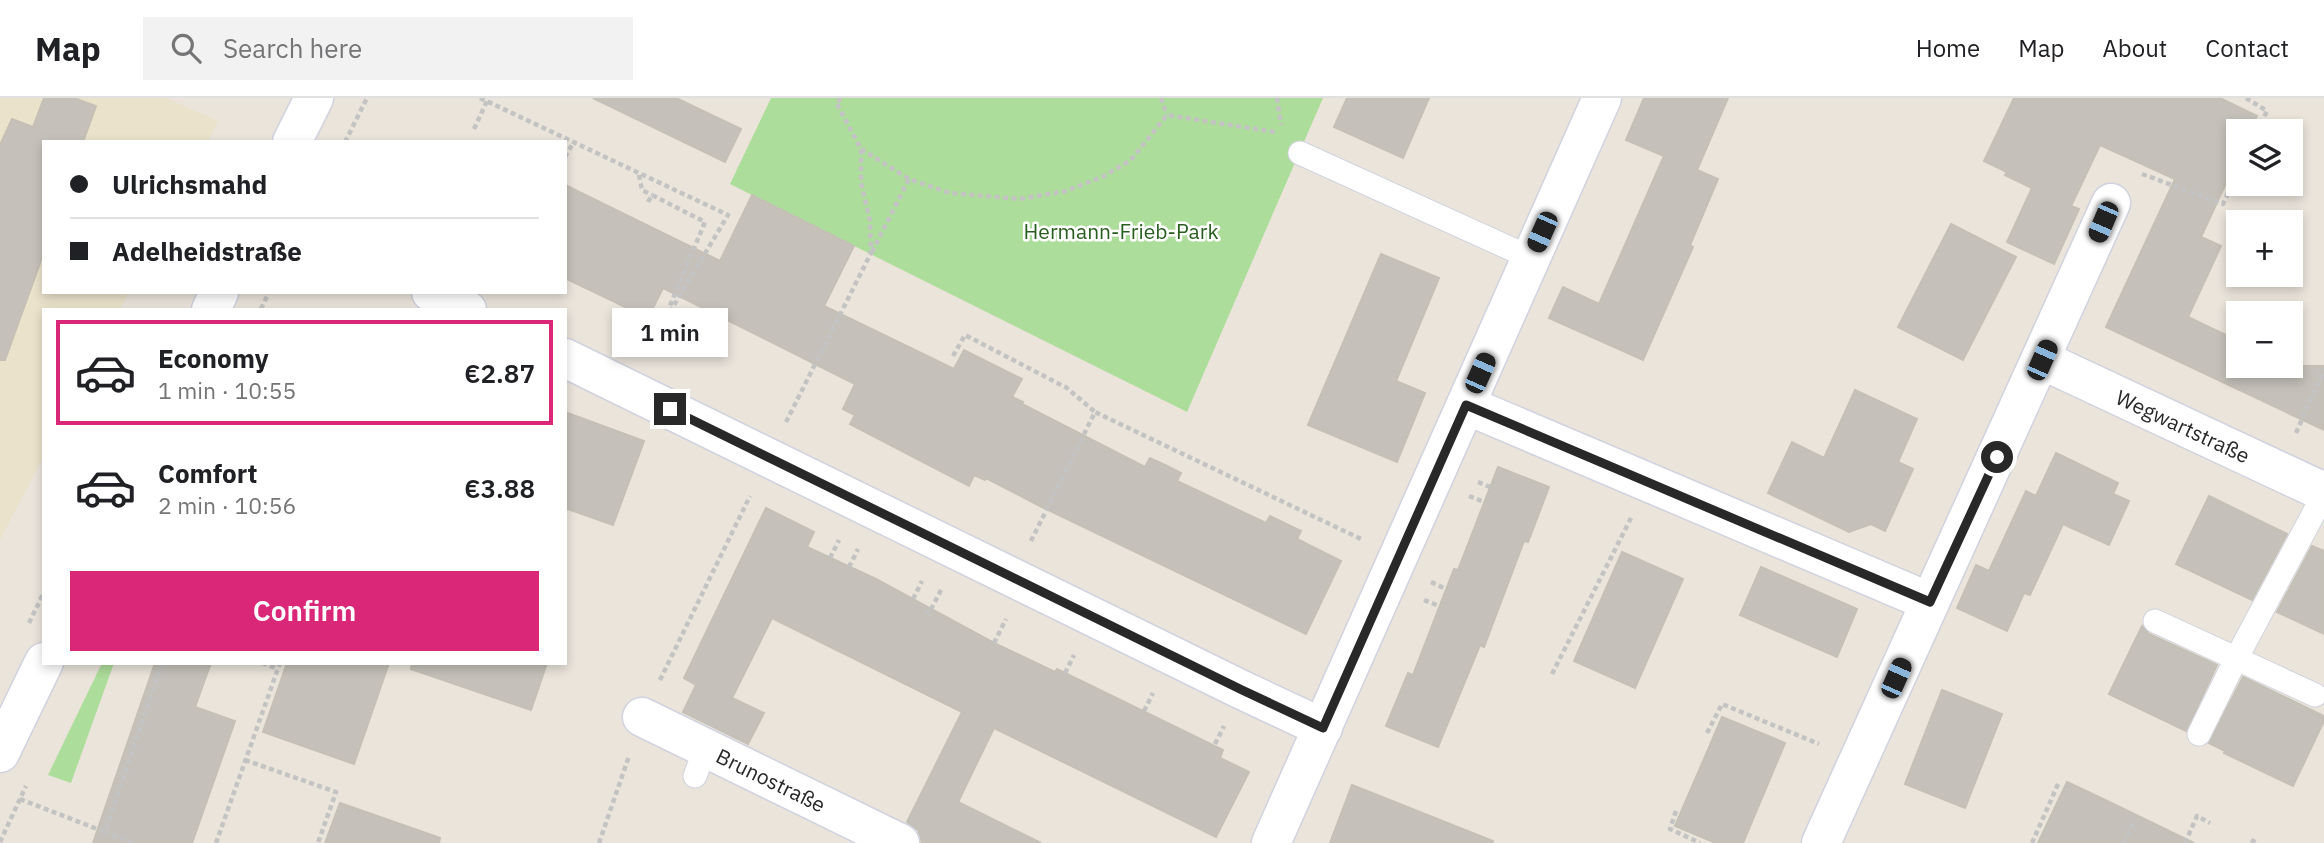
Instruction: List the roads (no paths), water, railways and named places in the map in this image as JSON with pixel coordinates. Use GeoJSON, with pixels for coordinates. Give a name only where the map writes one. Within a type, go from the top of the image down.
{"type":"FeatureCollection","features":[{"type":"Feature","properties":{"kind":"street"},"geometry":{"type":"LineString","coordinates":[[1271,843],[1602,98]]}},
{"type":"Feature","properties":{"kind":"street"},"geometry":{"type":"LineString","coordinates":[[293,140],[312,99]]}},
{"type":"Feature","properties":{"kind":"street"},"geometry":{"type":"LineString","coordinates":[[1822,843],[2111,203]]}},
{"type":"Feature","properties":{"kind":"street"},"geometry":{"type":"LineString","coordinates":[[435,294],[463,308]]}},
{"type":"Feature","properties":{"kind":"street"},"geometry":{"type":"LineString","coordinates":[[567,359],[1323,728]]}},
{"type":"Feature","properties":{"kind":"street","name":"Wegwartstraße"},"geometry":{"type":"LineString","coordinates":[[2042,360],[2324,493]]}},
{"type":"Feature","properties":{"kind":"street"},"geometry":{"type":"LineString","coordinates":[[1466,405],[1930,602]]}},
{"type":"Feature","properties":{"kind":"street"},"geometry":{"type":"LineString","coordinates":[[0,752],[43,665]]}},
{"type":"Feature","properties":{"kind":"street","name":"Brunostraße"},"geometry":{"type":"LineString","coordinates":[[642,717],[700,762],[900,843]]}},
{"type":"Feature","properties":{"kind":"lane"},"geometry":{"type":"LineString","coordinates":[[1300,153],[1531,258]]}},
{"type":"Feature","properties":{"kind":"lane"},"geometry":{"type":"LineString","coordinates":[[2199,734],[2324,493]]}},
{"type":"Feature","properties":{"kind":"lane"},"geometry":{"type":"LineString","coordinates":[[2155,621],[2315,695]]}},
{"type":"Feature","properties":{"kind":"park label","name":"Hermann-Frieb-Park"},"geometry":{"type":"Point","coordinates":[1121,231]}}]}
